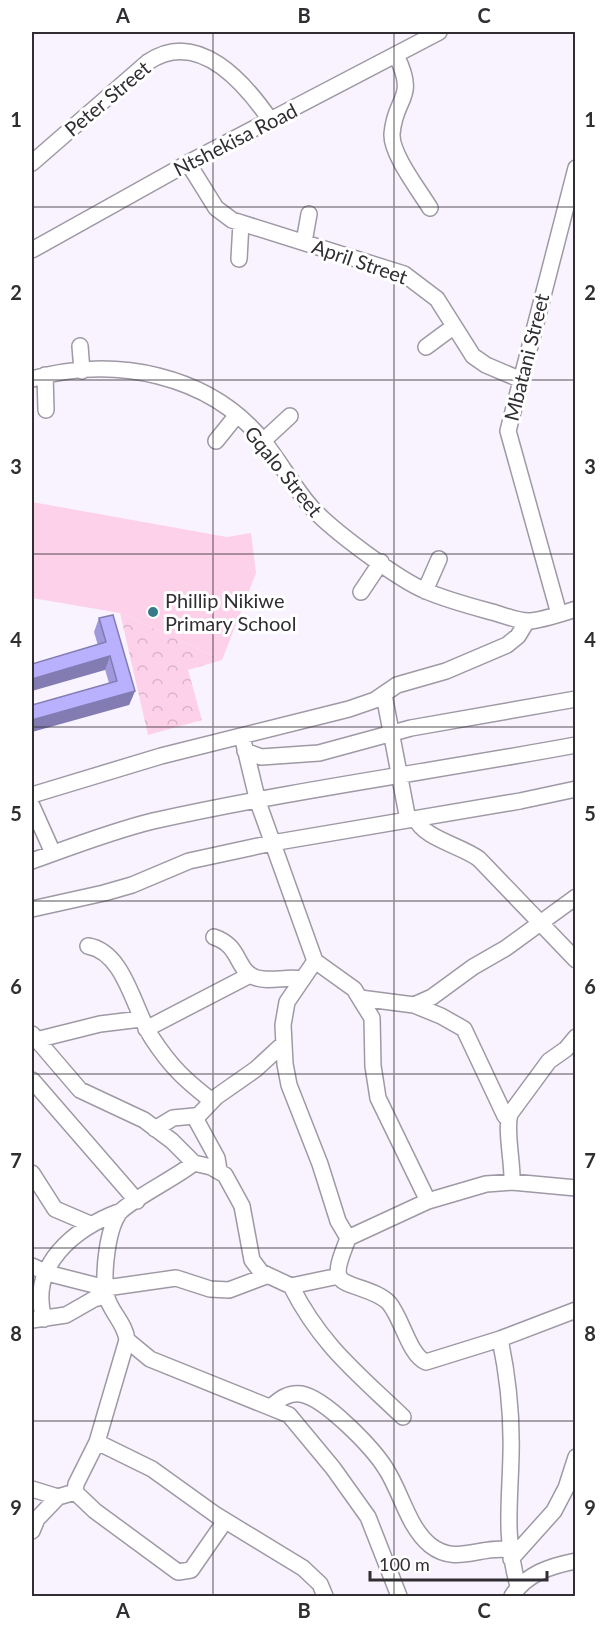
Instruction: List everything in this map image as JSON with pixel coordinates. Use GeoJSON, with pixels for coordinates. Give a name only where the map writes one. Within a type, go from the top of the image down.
{"type":"FeatureCollection","features":[{"type":"Feature","properties":{"kind":"street","name":"Ntshekisa Road"},"geometry":{"type":"LineString","coordinates":[[35,248],[188,163],[439,32]]}},
{"type":"Feature","properties":{"kind":"street","name":"Peter Street"},"geometry":{"type":"LineString","coordinates":[[32,163],[148,62],[171,52],[195,53],[225,70],[244,85],[271,121]]}},
{"type":"Feature","properties":{"kind":"street"},"geometry":{"type":"LineString","coordinates":[[396,55],[405,74],[406,85],[394,126],[393,142],[430,208]]}},
{"type":"Feature","properties":{"kind":"street","name":"April Street"},"geometry":{"type":"LineString","coordinates":[[188,163],[216,208],[241,223],[389,268],[416,281],[437,299],[467,350],[479,361],[519,379]]}},
{"type":"Feature","properties":{"kind":"street","name":"Mbatani Street"},"geometry":{"type":"LineString","coordinates":[[559,614],[508,440],[508,421],[572,193],[576,168]]}},
{"type":"Feature","properties":{"kind":"street"},"geometry":{"type":"LineString","coordinates":[[304,242],[309,214]]}},
{"type":"Feature","properties":{"kind":"street"},"geometry":{"type":"LineString","coordinates":[[239,258],[241,223]]}},
{"type":"Feature","properties":{"kind":"street"},"geometry":{"type":"LineString","coordinates":[[32,232],[35,248]]}},
{"type":"Feature","properties":{"kind":"street"},"geometry":{"type":"LineString","coordinates":[[426,347],[453,327]]}},
{"type":"Feature","properties":{"kind":"street"},"geometry":{"type":"LineString","coordinates":[[80,346],[81,371]]}},
{"type":"Feature","properties":{"kind":"street","name":"Gqalo Street"},"geometry":{"type":"LineString","coordinates":[[38,377],[81,371],[126,372],[166,377],[210,395],[237,415],[263,441],[314,510],[381,562],[425,591],[527,621],[576,609]]}},
{"type":"Feature","properties":{"kind":"street"},"geometry":{"type":"LineString","coordinates":[[38,377],[46,410]]}},
{"type":"Feature","properties":{"kind":"street"},"geometry":{"type":"LineString","coordinates":[[216,441],[237,415]]}},
{"type":"Feature","properties":{"kind":"street"},"geometry":{"type":"LineString","coordinates":[[263,441],[290,416]]}},
{"type":"Feature","properties":{"kind":"street"},"geometry":{"type":"LineString","coordinates":[[425,591],[439,559]]}},
{"type":"Feature","properties":{"kind":"street"},"geometry":{"type":"LineString","coordinates":[[361,592],[381,562]]}},
{"type":"Feature","properties":{"kind":"street"},"geometry":{"type":"LineString","coordinates":[[32,795],[160,756],[244,743],[349,709],[384,695],[397,686],[446,671],[507,645],[518,636],[527,621]]}},
{"type":"Feature","properties":{"kind":"street"},"geometry":{"type":"LineString","coordinates":[[384,695],[397,775],[412,820],[429,834],[467,850],[479,859],[576,960]]}},
{"type":"Feature","properties":{"kind":"street"},"geometry":{"type":"LineString","coordinates":[[244,743],[261,757],[309,754],[391,732],[576,699]]}},
{"type":"Feature","properties":{"kind":"street"},"geometry":{"type":"LineString","coordinates":[[244,743],[258,802],[303,921],[315,961],[351,986],[373,1022],[373,1066],[378,1098],[428,1201]]}},
{"type":"Feature","properties":{"kind":"street"},"geometry":{"type":"LineString","coordinates":[[32,861],[152,822],[397,775],[498,760],[576,745]]}},
{"type":"Feature","properties":{"kind":"street"},"geometry":{"type":"LineString","coordinates":[[32,909],[132,885],[189,861],[272,843],[412,820],[576,789]]}},
{"type":"Feature","properties":{"kind":"street"},"geometry":{"type":"LineString","coordinates":[[32,806],[54,853]]}},
{"type":"Feature","properties":{"kind":"street"},"geometry":{"type":"LineString","coordinates":[[414,1005],[432,997],[576,897]]}},
{"type":"Feature","properties":{"kind":"street"},"geometry":{"type":"LineString","coordinates":[[214,937],[232,947],[250,975]]}},
{"type":"Feature","properties":{"kind":"street"},"geometry":{"type":"LineString","coordinates":[[88,946],[110,956],[131,992],[144,1024],[177,1073],[212,1101]]}},
{"type":"Feature","properties":{"kind":"street"},"geometry":{"type":"LineString","coordinates":[[315,961],[287,1002],[283,1044],[289,1085],[321,1164],[338,1221],[348,1238],[339,1276]]}},
{"type":"Feature","properties":{"kind":"street"},"geometry":{"type":"LineString","coordinates":[[302,979],[264,979],[250,975],[144,1024],[100,1024],[34,1037],[80,1090],[144,1120],[172,1141],[194,1163],[219,1170],[230,1182],[242,1206],[252,1260],[257,1269],[266,1276],[291,1286],[339,1276]]}},
{"type":"Feature","properties":{"kind":"street"},"geometry":{"type":"LineString","coordinates":[[360,998],[414,1005],[441,1016],[466,1032],[505,1116]]}},
{"type":"Feature","properties":{"kind":"street"},"geometry":{"type":"LineString","coordinates":[[512,1182],[513,1163],[508,1124],[510,1114],[549,1061],[566,1049],[576,1037]]}},
{"type":"Feature","properties":{"kind":"street"},"geometry":{"type":"LineString","coordinates":[[196,1118],[212,1101],[256,1070],[283,1044]]}},
{"type":"Feature","properties":{"kind":"street"},"geometry":{"type":"LineString","coordinates":[[32,1080],[137,1201]]}},
{"type":"Feature","properties":{"kind":"street"},"geometry":{"type":"LineString","coordinates":[[155,1129],[173,1118],[188,1115],[196,1118],[217,1158],[219,1170]]}},
{"type":"Feature","properties":{"kind":"street"},"geometry":{"type":"LineString","coordinates":[[38,1269],[90,1224],[121,1211],[194,1163]]}},
{"type":"Feature","properties":{"kind":"street"},"geometry":{"type":"LineString","coordinates":[[32,1173],[55,1209],[90,1224]]}},
{"type":"Feature","properties":{"kind":"street"},"geometry":{"type":"LineString","coordinates":[[348,1238],[428,1201],[454,1192],[512,1182],[576,1188]]}},
{"type":"Feature","properties":{"kind":"street"},"geometry":{"type":"LineString","coordinates":[[75,1492],[76,1484],[97,1442],[127,1340],[126,1331],[106,1292],[108,1246],[112,1230],[121,1211]]}},
{"type":"Feature","properties":{"kind":"street"},"geometry":{"type":"LineString","coordinates":[[38,1269],[40,1303],[38,1319],[66,1315],[106,1292],[176,1278],[210,1289],[229,1290],[266,1276]]}},
{"type":"Feature","properties":{"kind":"street"},"geometry":{"type":"LineString","coordinates":[[38,1269],[106,1292]]}},
{"type":"Feature","properties":{"kind":"street"},"geometry":{"type":"LineString","coordinates":[[339,1276],[346,1284],[373,1291],[388,1303],[397,1314],[416,1355],[422,1361],[432,1362],[576,1310]]}},
{"type":"Feature","properties":{"kind":"street"},"geometry":{"type":"LineString","coordinates":[[291,1286],[307,1317],[325,1342],[403,1417]]}},
{"type":"Feature","properties":{"kind":"street"},"geometry":{"type":"LineString","coordinates":[[500,1339],[507,1372],[510,1431],[510,1554],[514,1593],[555,1565],[576,1561]]}},
{"type":"Feature","properties":{"kind":"street"},"geometry":{"type":"LineString","coordinates":[[127,1340],[150,1359],[289,1415],[364,1509],[372,1524],[378,1546],[399,1596]]}},
{"type":"Feature","properties":{"kind":"street"},"geometry":{"type":"LineString","coordinates":[[272,1407],[287,1396],[301,1394],[317,1401],[337,1416],[383,1464],[418,1529],[430,1545],[455,1556],[488,1548],[510,1554]]}},
{"type":"Feature","properties":{"kind":"street"},"geometry":{"type":"LineString","coordinates":[[97,1442],[152,1468],[225,1521],[303,1568],[320,1584],[325,1596]]}},
{"type":"Feature","properties":{"kind":"street"},"geometry":{"type":"LineString","coordinates":[[510,1554],[554,1511],[566,1488],[576,1457]]}},
{"type":"Feature","properties":{"kind":"street"},"geometry":{"type":"LineString","coordinates":[[32,1489],[58,1497]]}},
{"type":"Feature","properties":{"kind":"street"},"geometry":{"type":"LineString","coordinates":[[32,1531],[38,1519],[58,1497],[75,1492]]}},
{"type":"Feature","properties":{"kind":"street"},"geometry":{"type":"LineString","coordinates":[[75,1492],[95,1511],[178,1572],[191,1570],[225,1521]]}},
{"type":"Feature","properties":{"kind":"green space"},"geometry":{"type":"Polygon","coordinates":[[[32,502],[227,537],[251,533],[256,573],[222,660],[120,613],[32,598],[32,502]]]}},
{"type":"Feature","properties":{"kind":"green space"},"geometry":{"type":"Polygon","coordinates":[[[120,613],[222,660],[188,670],[202,720],[148,735],[120,613]]]}},
{"type":"Feature","properties":{"kind":"building"},"geometry":{"type":"Polygon","coordinates":[[[113,615],[135,691],[32,720],[32,705],[117,681],[110,656],[32,679],[32,664],[106,642],[99,618],[113,615]]]}},
{"type":"Feature","properties":{"kind":"place","name":"Phillip Nikiwe Primary School"},"geometry":{"type":"Point","coordinates":[153,612]}}]}
